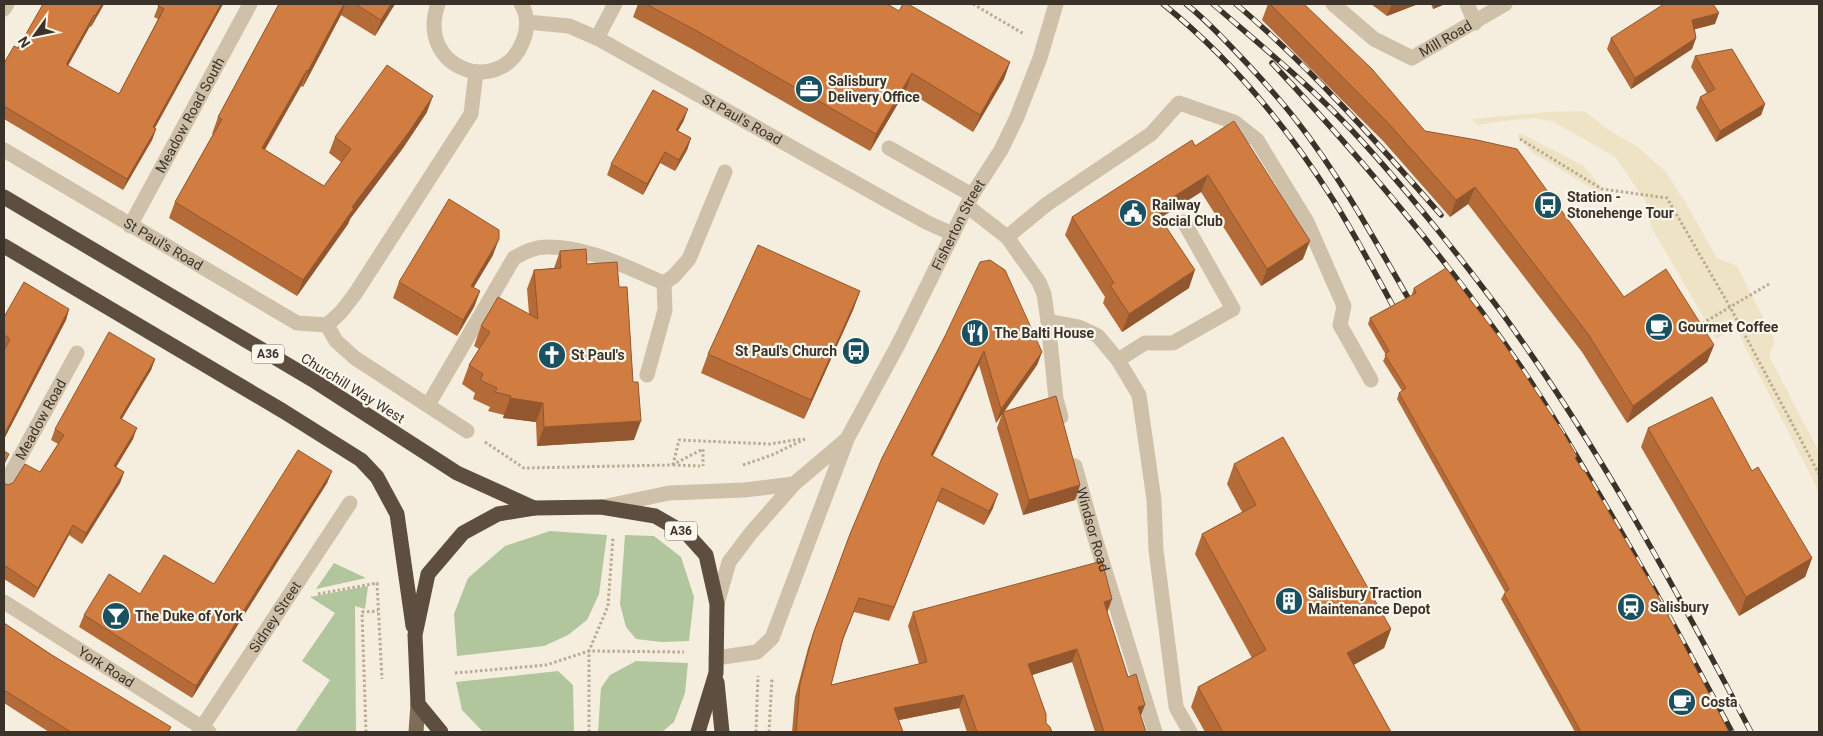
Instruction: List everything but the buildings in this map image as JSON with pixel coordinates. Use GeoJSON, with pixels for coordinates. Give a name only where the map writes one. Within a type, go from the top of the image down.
{"type":"FeatureCollection","features":[{"type":"Feature","properties":{"kind":"highway","name":"Churchill Way West"},"geometry":{"type":"LineString","coordinates":[[4,197],[312,380],[457,473],[534,508]]}},
{"type":"Feature","properties":{"kind":"highway","name":"A36"},"geometry":{"type":"LineString","coordinates":[[4,246],[292,416],[362,460],[377,477],[397,514],[415,635],[418,704]]}},
{"type":"Feature","properties":{"kind":"highway","name":"A36"},"geometry":{"type":"LineString","coordinates":[[415,635],[428,574],[463,533],[498,514],[534,508],[601,508],[655,516],[688,535],[706,555],[717,604],[716,665],[722,732]]}},
{"type":"Feature","properties":{"kind":"highway","name":"A36"},"geometry":{"type":"LineString","coordinates":[[698,732],[716,665]]}},
{"type":"Feature","properties":{"kind":"highway"},"geometry":{"type":"LineString","coordinates":[[418,704],[441,732]]}},
{"type":"Feature","properties":{"kind":"main road"},"geometry":{"type":"LineString","coordinates":[[416,732],[418,704]]}},
{"type":"Feature","properties":{"kind":"street"},"geometry":{"type":"LineString","coordinates":[[4,9],[7,4]]}},
{"type":"Feature","properties":{"kind":"street","name":"Meadow Road South"},"geometry":{"type":"LineString","coordinates":[[130,226],[250,4]]}},
{"type":"Feature","properties":{"kind":"street"},"geometry":{"type":"LineString","coordinates":[[438,4],[434,18],[434,34],[439,48],[448,60],[461,68],[476,72],[489,71],[501,66],[513,58],[521,48],[526,36],[527,22],[521,4]]}},
{"type":"Feature","properties":{"kind":"street"},"geometry":{"type":"LineString","coordinates":[[597,38],[616,4]]}},
{"type":"Feature","properties":{"kind":"street","name":"Fisherton Street"},"geometry":{"type":"LineString","coordinates":[[716,665],[757,652],[772,638],[847,439],[899,342],[969,200],[1001,150],[1017,117],[1044,45],[1056,4]]}},
{"type":"Feature","properties":{"kind":"street","name":"Mill Road"},"geometry":{"type":"LineString","coordinates":[[1333,4],[1374,39],[1412,58],[1505,4]]}},
{"type":"Feature","properties":{"kind":"street"},"geometry":{"type":"LineString","coordinates":[[1467,4],[1475,23]]}},
{"type":"Feature","properties":{"kind":"street","name":"St Paul's Road"},"geometry":{"type":"LineString","coordinates":[[527,22],[569,26],[597,38],[911,214],[953,234]]}},
{"type":"Feature","properties":{"kind":"street"},"geometry":{"type":"LineString","coordinates":[[467,430],[355,358],[336,341],[327,325],[342,312],[355,294],[471,114],[476,72]]}},
{"type":"Feature","properties":{"kind":"street"},"geometry":{"type":"LineString","coordinates":[[1007,237],[1047,204],[1150,134],[1179,103],[1234,122],[1257,140],[1307,222],[1344,306],[1340,325],[1371,380]]}},
{"type":"Feature","properties":{"kind":"street"},"geometry":{"type":"LineString","coordinates":[[889,148],[969,200],[1007,237],[1039,282],[1044,294],[1048,321],[1056,399],[1066,436]]}},
{"type":"Feature","properties":{"kind":"street","name":"St Paul's Road"},"geometry":{"type":"LineString","coordinates":[[4,150],[296,323],[327,325]]}},
{"type":"Feature","properties":{"kind":"street"},"geometry":{"type":"LineString","coordinates":[[664,283],[674,276],[689,259],[725,172]]}},
{"type":"Feature","properties":{"kind":"street"},"geometry":{"type":"LineString","coordinates":[[1118,360],[1145,343],[1172,343],[1233,309],[1184,222]]}},
{"type":"Feature","properties":{"kind":"street"},"geometry":{"type":"LineString","coordinates":[[428,405],[514,258],[526,251],[547,246],[576,250],[607,260],[664,283]]}},
{"type":"Feature","properties":{"kind":"street"},"geometry":{"type":"LineString","coordinates":[[646,375],[665,310],[664,283]]}},
{"type":"Feature","properties":{"kind":"street"},"geometry":{"type":"LineString","coordinates":[[1048,321],[1079,327],[1098,336],[1118,360],[1139,396],[1154,500],[1156,550],[1176,707],[1190,732]]}},
{"type":"Feature","properties":{"kind":"street","name":"Meadow Road"},"geometry":{"type":"LineString","coordinates":[[4,486],[77,353]]}},
{"type":"Feature","properties":{"kind":"street","name":"Fisherton Street"},"geometry":{"type":"LineString","coordinates":[[717,604],[729,562],[750,533],[794,484],[847,439]]}},
{"type":"Feature","properties":{"kind":"street","name":"Windsor Road"},"geometry":{"type":"LineString","coordinates":[[1071,454],[1094,536],[1155,732]]}},
{"type":"Feature","properties":{"kind":"street"},"geometry":{"type":"LineString","coordinates":[[601,508],[669,493],[744,490],[794,484]]}},
{"type":"Feature","properties":{"kind":"street","name":"Sidney Street"},"geometry":{"type":"LineString","coordinates":[[203,731],[285,600],[350,503]]}},
{"type":"Feature","properties":{"kind":"street","name":"York Road"},"geometry":{"type":"LineString","coordinates":[[4,602],[203,731]]}},
{"type":"Feature","properties":{"kind":"path"},"geometry":{"type":"LineString","coordinates":[[973,4],[1044,45]]}},
{"type":"Feature","properties":{"kind":"path"},"geometry":{"type":"LineString","coordinates":[[1520,139],[1602,189],[1667,198],[1730,307],[1819,474]]}},
{"type":"Feature","properties":{"kind":"path"},"geometry":{"type":"LineString","coordinates":[[1694,328],[1769,284]]}},
{"type":"Feature","properties":{"kind":"path"},"geometry":{"type":"LineString","coordinates":[[467,430],[524,468],[711,466]]}},
{"type":"Feature","properties":{"kind":"path"},"geometry":{"type":"LineString","coordinates":[[672,466],[679,440],[770,444],[807,438],[772,455],[736,468]]}},
{"type":"Feature","properties":{"kind":"path"},"geometry":{"type":"LineString","coordinates":[[638,465],[672,466],[703,449],[703,466]]}},
{"type":"Feature","properties":{"kind":"path"},"geometry":{"type":"LineString","coordinates":[[589,732],[589,651],[608,606],[613,537]]}},
{"type":"Feature","properties":{"kind":"path"},"geometry":{"type":"LineString","coordinates":[[285,600],[377,583],[382,679]]}},
{"type":"Feature","properties":{"kind":"path"},"geometry":{"type":"LineString","coordinates":[[366,732],[362,612],[378,610]]}},
{"type":"Feature","properties":{"kind":"path"},"geometry":{"type":"LineString","coordinates":[[454,673],[546,665],[589,651],[684,652]]}},
{"type":"Feature","properties":{"kind":"path"},"geometry":{"type":"LineString","coordinates":[[756,732],[758,676]]}},
{"type":"Feature","properties":{"kind":"path"},"geometry":{"type":"LineString","coordinates":[[769,732],[772,677]]}},
{"type":"Feature","properties":{"kind":"green space"},"geometry":{"type":"Polygon","coordinates":[[[550,531],[607,535],[599,594],[587,620],[568,635],[544,646],[457,656],[454,614],[468,578],[505,546],[550,531]]]}},
{"type":"Feature","properties":{"kind":"green space"},"geometry":{"type":"Polygon","coordinates":[[[625,535],[654,536],[681,557],[694,597],[689,641],[662,642],[636,639],[626,627],[620,604],[625,535]]]}},
{"type":"Feature","properties":{"kind":"green space"},"geometry":{"type":"Polygon","coordinates":[[[334,563],[366,578],[316,589],[334,563]]]}},
{"type":"Feature","properties":{"kind":"green space"},"geometry":{"type":"Polygon","coordinates":[[[368,586],[365,609],[355,606],[356,732],[295,732],[330,680],[302,661],[335,613],[310,597],[368,586]]]}},
{"type":"Feature","properties":{"kind":"green space"},"geometry":{"type":"Polygon","coordinates":[[[636,661],[688,663],[685,693],[674,722],[662,732],[598,732],[601,688],[610,675],[636,661]]]}},
{"type":"Feature","properties":{"kind":"green space"},"geometry":{"type":"Polygon","coordinates":[[[558,671],[573,685],[574,732],[483,732],[462,710],[456,682],[558,671]]]}},
{"type":"Feature","properties":{"kind":"shaded area"},"geometry":{"type":"Polygon","coordinates":[[[1584,111],[1606,128],[1639,148],[1665,171],[1717,258],[1737,266],[1775,341],[1769,356],[1819,452],[1819,492],[1735,327],[1716,339],[1651,226],[1645,200],[1615,157],[1552,121],[1532,118],[1478,125],[1471,119],[1548,112],[1584,111]]]}},
{"type":"Feature","properties":{"kind":"shaded area"},"geometry":{"type":"Polygon","coordinates":[[[1520,133],[1584,166],[1602,189],[1600,193],[1533,153],[1517,136],[1520,133]]]}},
{"type":"Feature","properties":{"kind":"railway"},"geometry":{"type":"LineString","coordinates":[[1163,4],[1188,25],[1234,70],[1296,144],[1341,212],[1399,317]]}},
{"type":"Feature","properties":{"kind":"railway"},"geometry":{"type":"LineString","coordinates":[[1186,4],[1207,22],[1268,86],[1313,142],[1344,189],[1415,310]]}},
{"type":"Feature","properties":{"kind":"railway"},"geometry":{"type":"LineString","coordinates":[[1213,4],[1295,75],[1354,133],[1425,214],[1499,309],[1551,384],[1612,481],[1670,581],[1751,732]]}},
{"type":"Feature","properties":{"kind":"railway"},"geometry":{"type":"LineString","coordinates":[[1236,4],[1317,79],[1441,215]]}},
{"type":"Feature","properties":{"kind":"railway"},"geometry":{"type":"LineString","coordinates":[[1272,63],[1338,135],[1432,246],[1519,364],[1559,426],[1631,549],[1732,732]]}},
{"type":"Feature","properties":{"kind":"place","name":"Salisbury Delivery Office"},"geometry":{"type":"Point","coordinates":[809,89]}},
{"type":"Feature","properties":{"kind":"place","name":"Station - Stonehenge Tour"},"geometry":{"type":"Point","coordinates":[1548,205]}},
{"type":"Feature","properties":{"kind":"place","name":"Railway Social Club"},"geometry":{"type":"Point","coordinates":[1133,213]}},
{"type":"Feature","properties":{"kind":"place","name":"Gourmet Coffee"},"geometry":{"type":"Point","coordinates":[1659,327]}},
{"type":"Feature","properties":{"kind":"place","name":"The Balti House"},"geometry":{"type":"Point","coordinates":[975,333]}},
{"type":"Feature","properties":{"kind":"place","name":"St Paul's Church"},"geometry":{"type":"Point","coordinates":[856,351]}},
{"type":"Feature","properties":{"kind":"place","name":"St Paul's"},"geometry":{"type":"Point","coordinates":[552,355]}},
{"type":"Feature","properties":{"kind":"place","name":"Salisbury Traction Maintenance Depot"},"geometry":{"type":"Point","coordinates":[1289,601]}},
{"type":"Feature","properties":{"kind":"place","name":"Salisbury"},"geometry":{"type":"Point","coordinates":[1631,607]}},
{"type":"Feature","properties":{"kind":"place","name":"The Duke of York"},"geometry":{"type":"Point","coordinates":[116,616]}},
{"type":"Feature","properties":{"kind":"place","name":"Costa"},"geometry":{"type":"Point","coordinates":[1682,702]}}]}
